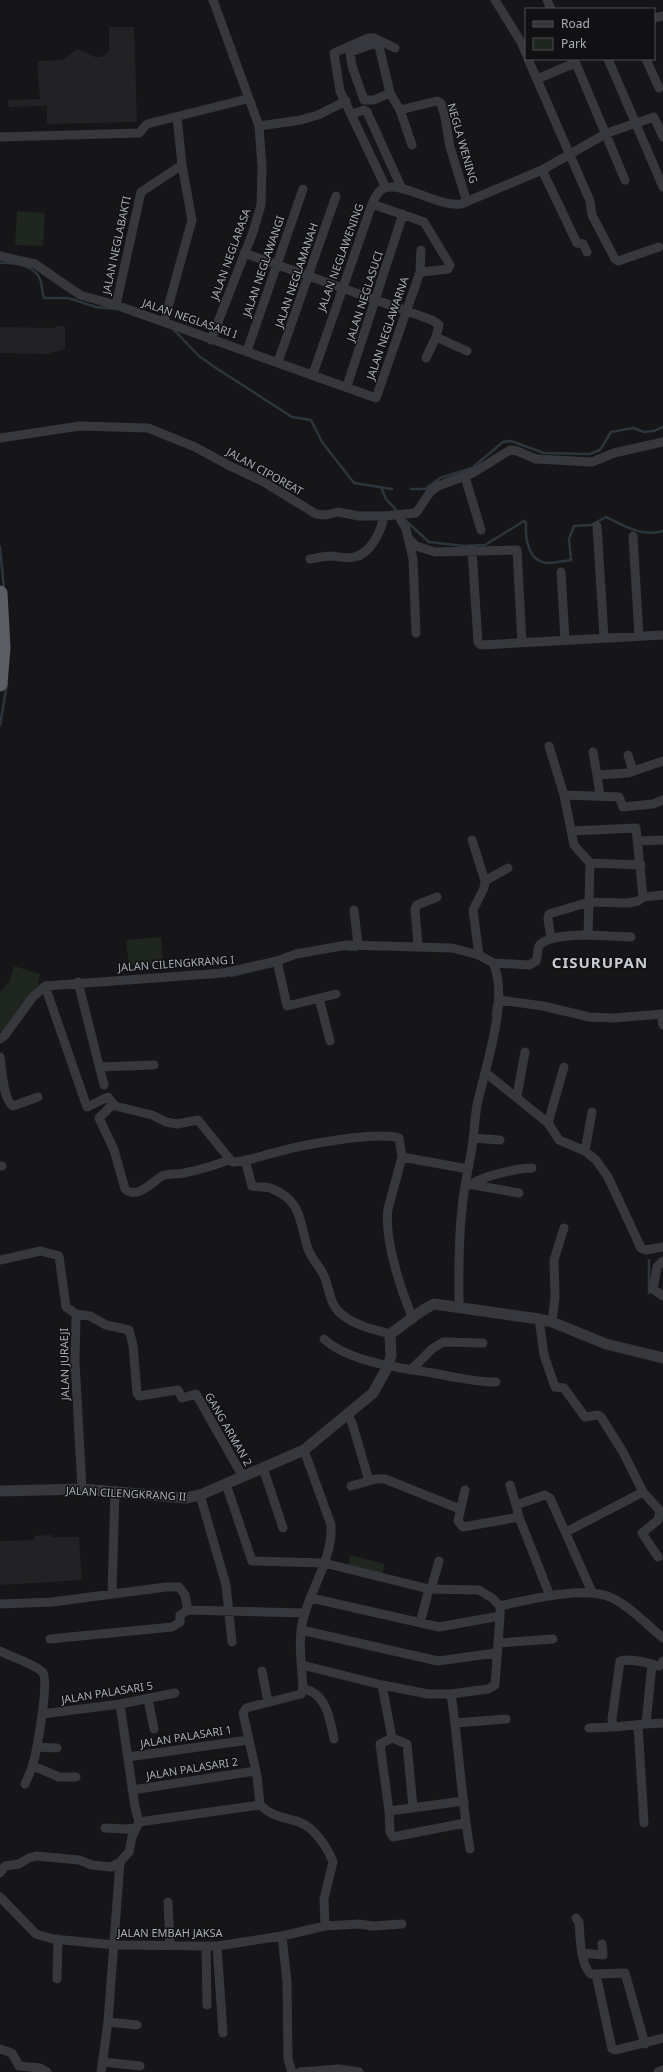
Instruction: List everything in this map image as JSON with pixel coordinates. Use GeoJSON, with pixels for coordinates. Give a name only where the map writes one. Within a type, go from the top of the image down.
{"type":"FeatureCollection","features":[{"type":"Feature","properties":{"kind":"highway"},"geometry":{"type":"LineString","coordinates":[[0,593],[3,638],[0,684]]}},
{"type":"Feature","properties":{"kind":"street","name":"JALAN NEGLARASA"},"geometry":{"type":"LineString","coordinates":[[211,340],[261,205],[262,167],[258,126],[212,0]]}},
{"type":"Feature","properties":{"kind":"street"},"geometry":{"type":"LineString","coordinates":[[498,1],[525,52]]}},
{"type":"Feature","properties":{"kind":"street"},"geometry":{"type":"LineString","coordinates":[[395,48],[374,38],[368,38],[334,54],[339,80],[338,86],[386,188],[402,189],[452,205],[468,202],[542,170],[607,134],[663,113]]}},
{"type":"Feature","properties":{"kind":"street"},"geometry":{"type":"LineString","coordinates":[[390,93],[374,100],[364,100],[352,66],[350,52],[373,44],[379,46],[390,93],[400,110],[412,145]]}},
{"type":"Feature","properties":{"kind":"street"},"geometry":{"type":"LineString","coordinates":[[528,60],[590,201],[592,215],[615,259],[618,261],[659,247]]}},
{"type":"Feature","properties":{"kind":"street"},"geometry":{"type":"LineString","coordinates":[[608,60],[662,182]]}},
{"type":"Feature","properties":{"kind":"street"},"geometry":{"type":"LineString","coordinates":[[646,60],[659,88]]}},
{"type":"Feature","properties":{"kind":"street"},"geometry":{"type":"LineString","coordinates":[[537,79],[574,61],[607,134],[625,180]]}},
{"type":"Feature","properties":{"kind":"street"},"geometry":{"type":"LineString","coordinates":[[0,137],[139,133],[147,124],[247,99]]}},
{"type":"Feature","properties":{"kind":"street"},"geometry":{"type":"LineString","coordinates":[[258,126],[301,120],[318,115],[346,101]]}},
{"type":"Feature","properties":{"kind":"street","name":"NEGLA WENING"},"geometry":{"type":"LineString","coordinates":[[400,110],[437,101],[441,104],[450,146],[468,202]]}},
{"type":"Feature","properties":{"kind":"street"},"geometry":{"type":"LineString","coordinates":[[355,113],[364,110],[367,112],[402,189]]}},
{"type":"Feature","properties":{"kind":"street"},"geometry":{"type":"LineString","coordinates":[[654,116],[663,137]]}},
{"type":"Feature","properties":{"kind":"street"},"geometry":{"type":"LineString","coordinates":[[164,322],[192,220],[182,165],[177,117]]}},
{"type":"Feature","properties":{"kind":"street","name":"JALAN NEGLABAKTI"},"geometry":{"type":"LineString","coordinates":[[116,305],[141,192],[182,165]]}},
{"type":"Feature","properties":{"kind":"street"},"geometry":{"type":"LineString","coordinates":[[542,170],[577,243],[583,244],[587,252]]}},
{"type":"Feature","properties":{"kind":"street","name":"JALAN NEGLAWENING"},"geometry":{"type":"LineString","coordinates":[[312,374],[372,204],[376,196],[386,188]]}},
{"type":"Feature","properties":{"kind":"street","name":"JALAN NEGLAWANGI"},"geometry":{"type":"LineString","coordinates":[[247,351],[303,189]]}},
{"type":"Feature","properties":{"kind":"street","name":"JALAN NEGLAMANAH"},"geometry":{"type":"LineString","coordinates":[[278,362],[336,196]]}},
{"type":"Feature","properties":{"kind":"street"},"geometry":{"type":"LineString","coordinates":[[372,204],[403,214]]}},
{"type":"Feature","properties":{"kind":"street","name":"JALAN NEGLAWARNA"},"geometry":{"type":"LineString","coordinates":[[376,398],[420,272],[449,268],[450,266],[427,225],[418,219],[403,214]]}},
{"type":"Feature","properties":{"kind":"street","name":"JALAN NEGLASUCI"},"geometry":{"type":"LineString","coordinates":[[347,386],[403,214]]}},
{"type":"Feature","properties":{"kind":"street"},"geometry":{"type":"LineString","coordinates":[[420,272],[421,250]]}},
{"type":"Feature","properties":{"kind":"street"},"geometry":{"type":"LineString","coordinates":[[244,253],[307,277],[407,310],[439,324],[436,337],[426,358]]}},
{"type":"Feature","properties":{"kind":"street","name":"JALAN NEGLASARI I"},"geometry":{"type":"LineString","coordinates":[[0,256],[35,264],[80,295],[116,305],[211,340],[347,386],[376,398]]}},
{"type":"Feature","properties":{"kind":"street"},"geometry":{"type":"LineString","coordinates":[[436,337],[467,351]]}},
{"type":"Feature","properties":{"kind":"street","name":"JALAN CIPOREAT"},"geometry":{"type":"LineString","coordinates":[[0,438],[80,426],[148,428],[195,447],[230,466],[262,480],[316,514],[326,515],[338,512],[359,516],[401,515],[418,511],[431,491],[438,486],[465,477],[482,469],[510,450],[518,451],[536,459],[592,462],[614,453],[663,442]]}},
{"type":"Feature","properties":{"kind":"street"},"geometry":{"type":"LineString","coordinates":[[465,477],[469,484],[481,530]]}},
{"type":"Feature","properties":{"kind":"street"},"geometry":{"type":"LineString","coordinates":[[401,515],[407,534],[415,574],[416,633]]}},
{"type":"Feature","properties":{"kind":"street"},"geometry":{"type":"LineString","coordinates":[[310,559],[330,556],[348,558],[356,557],[370,546],[382,531],[384,516]]}},
{"type":"Feature","properties":{"kind":"street"},"geometry":{"type":"LineString","coordinates":[[597,526],[604,638]]}},
{"type":"Feature","properties":{"kind":"street"},"geometry":{"type":"LineString","coordinates":[[407,534],[435,552],[515,549],[518,551],[522,643]]}},
{"type":"Feature","properties":{"kind":"street"},"geometry":{"type":"LineString","coordinates":[[633,536],[639,636]]}},
{"type":"Feature","properties":{"kind":"street"},"geometry":{"type":"LineString","coordinates":[[472,550],[478,642],[481,644],[663,635]]}},
{"type":"Feature","properties":{"kind":"street"},"geometry":{"type":"LineString","coordinates":[[561,572],[565,640]]}},
{"type":"Feature","properties":{"kind":"street"},"geometry":{"type":"LineString","coordinates":[[549,746],[564,795],[574,846],[590,863],[641,865]]}},
{"type":"Feature","properties":{"kind":"street"},"geometry":{"type":"LineString","coordinates":[[593,752],[600,795]]}},
{"type":"Feature","properties":{"kind":"street"},"geometry":{"type":"LineString","coordinates":[[628,755],[633,772]]}},
{"type":"Feature","properties":{"kind":"street"},"geometry":{"type":"LineString","coordinates":[[597,775],[633,772],[663,761]]}},
{"type":"Feature","properties":{"kind":"street"},"geometry":{"type":"LineString","coordinates":[[564,795],[600,795],[620,797],[624,807],[653,804],[663,800]]}},
{"type":"Feature","properties":{"kind":"street"},"geometry":{"type":"LineString","coordinates":[[572,831],[634,827],[637,829],[643,897]]}},
{"type":"Feature","properties":{"kind":"street"},"geometry":{"type":"LineString","coordinates":[[472,840],[485,881]]}},
{"type":"Feature","properties":{"kind":"street"},"geometry":{"type":"LineString","coordinates":[[638,841],[663,840]]}},
{"type":"Feature","properties":{"kind":"street"},"geometry":{"type":"LineString","coordinates":[[588,935],[590,863]]}},
{"type":"Feature","properties":{"kind":"street"},"geometry":{"type":"LineString","coordinates":[[479,955],[473,910],[485,881],[508,868]]}},
{"type":"Feature","properties":{"kind":"street"},"geometry":{"type":"LineString","coordinates":[[551,938],[548,919],[549,914],[589,902],[628,903],[638,902],[643,897],[663,895]]}},
{"type":"Feature","properties":{"kind":"street"},"geometry":{"type":"LineString","coordinates":[[418,946],[415,909],[418,905],[437,897]]}},
{"type":"Feature","properties":{"kind":"street"},"geometry":{"type":"LineString","coordinates":[[354,910],[358,945]]}},
{"type":"Feature","properties":{"kind":"street"},"geometry":{"type":"LineString","coordinates":[[458,1307],[462,1211],[468,1184],[468,1169],[477,1105],[486,1073],[499,1000],[499,984],[496,969],[493,963],[532,964],[537,959],[539,946],[551,938],[588,935],[631,937]]}},
{"type":"Feature","properties":{"kind":"street","name":"JALAN CILENGKRANG I"},"geometry":{"type":"LineString","coordinates":[[45,986],[78,982],[223,973],[277,961],[296,954],[358,945],[452,948],[479,955],[493,963]]}},
{"type":"Feature","properties":{"kind":"street"},"geometry":{"type":"LineString","coordinates":[[277,961],[286,1006],[336,994]]}},
{"type":"Feature","properties":{"kind":"street"},"geometry":{"type":"LineString","coordinates":[[78,982],[104,1085]]}},
{"type":"Feature","properties":{"kind":"street"},"geometry":{"type":"LineString","coordinates":[[0,1039],[5,1035],[32,998],[45,986],[86,1106],[90,1107],[108,1097],[113,1104],[119,1108],[152,1115],[171,1123],[177,1124],[198,1120],[228,1160]]}},
{"type":"Feature","properties":{"kind":"street"},"geometry":{"type":"LineString","coordinates":[[319,998],[330,1041]]}},
{"type":"Feature","properties":{"kind":"street"},"geometry":{"type":"LineString","coordinates":[[499,1000],[543,1006],[589,1017],[613,1018],[662,1014],[663,1025]]}},
{"type":"Feature","properties":{"kind":"street"},"geometry":{"type":"LineString","coordinates":[[517,1096],[525,1052]]}},
{"type":"Feature","properties":{"kind":"street"},"geometry":{"type":"LineString","coordinates":[[0,1057],[6,1095],[10,1104],[13,1106],[38,1097]]}},
{"type":"Feature","properties":{"kind":"street"},"geometry":{"type":"LineString","coordinates":[[100,1067],[154,1066]]}},
{"type":"Feature","properties":{"kind":"street"},"geometry":{"type":"LineString","coordinates":[[548,1123],[564,1067]]}},
{"type":"Feature","properties":{"kind":"street"},"geometry":{"type":"LineString","coordinates":[[486,1073],[517,1096],[548,1123],[559,1140],[585,1151],[599,1164],[608,1177],[641,1248],[646,1250],[663,1247]]}},
{"type":"Feature","properties":{"kind":"street"},"geometry":{"type":"LineString","coordinates":[[113,1104],[100,1118],[114,1150],[125,1188],[127,1191],[134,1192],[152,1186],[164,1176],[182,1174],[228,1160],[236,1162],[279,1151],[383,1135],[399,1138],[402,1156],[388,1209],[388,1217],[393,1257],[413,1319]]}},
{"type":"Feature","properties":{"kind":"street"},"geometry":{"type":"LineString","coordinates":[[585,1151],[592,1112]]}},
{"type":"Feature","properties":{"kind":"street"},"geometry":{"type":"LineString","coordinates":[[473,1138],[500,1140]]}},
{"type":"Feature","properties":{"kind":"street"},"geometry":{"type":"LineString","coordinates":[[402,1156],[468,1169]]}},
{"type":"Feature","properties":{"kind":"street"},"geometry":{"type":"LineString","coordinates":[[245,1160],[252,1186],[270,1188],[294,1205],[299,1211],[308,1249],[322,1271],[331,1300],[338,1311],[346,1318],[367,1328],[390,1334],[413,1319],[426,1307],[434,1304],[552,1322],[606,1344],[663,1358]]}},
{"type":"Feature","properties":{"kind":"street"},"geometry":{"type":"LineString","coordinates":[[468,1184],[510,1171],[532,1168]]}},
{"type":"Feature","properties":{"kind":"street"},"geometry":{"type":"LineString","coordinates":[[468,1184],[519,1193]]}},
{"type":"Feature","properties":{"kind":"street"},"geometry":{"type":"LineString","coordinates":[[552,1322],[555,1298],[554,1260],[564,1228]]}},
{"type":"Feature","properties":{"kind":"street","name":"JALAN JURAEJI"},"geometry":{"type":"LineString","coordinates":[[0,1260],[41,1251],[59,1255],[66,1306],[76,1314],[75,1361],[82,1489]]}},
{"type":"Feature","properties":{"kind":"street"},"geometry":{"type":"LineString","coordinates":[[663,1262],[657,1267],[653,1289],[663,1296]]}},
{"type":"Feature","properties":{"kind":"street","name":"GANG ARMAN 2"},"geometry":{"type":"LineString","coordinates":[[76,1314],[90,1316],[106,1325],[127,1328],[132,1339],[138,1394],[145,1395],[178,1390],[182,1398],[196,1394],[243,1476]]}},
{"type":"Feature","properties":{"kind":"street"},"geometry":{"type":"LineString","coordinates":[[539,1319],[544,1355],[555,1387],[564,1388],[584,1417],[598,1415],[601,1417],[623,1452],[643,1492],[660,1511],[658,1520],[642,1533],[658,1557]]}},
{"type":"Feature","properties":{"kind":"street","name":"JALAN CILENGKRANG II"},"geometry":{"type":"LineString","coordinates":[[0,1491],[82,1489],[186,1498],[200,1495],[304,1450],[373,1393],[388,1366],[391,1356],[390,1334]]}},
{"type":"Feature","properties":{"kind":"street"},"geometry":{"type":"LineString","coordinates":[[324,1339],[334,1348],[388,1366],[483,1382],[496,1382]]}},
{"type":"Feature","properties":{"kind":"street"},"geometry":{"type":"LineString","coordinates":[[411,1370],[432,1349],[443,1342],[483,1343]]}},
{"type":"Feature","properties":{"kind":"street"},"geometry":{"type":"LineString","coordinates":[[348,1414],[353,1426],[368,1481]]}},
{"type":"Feature","properties":{"kind":"street"},"geometry":{"type":"LineString","coordinates":[[304,1450],[331,1525],[331,1536],[324,1563],[304,1613],[301,1630],[303,1689],[301,1694],[268,1702],[244,1710],[248,1740],[256,1771],[260,1805],[273,1816],[304,1825],[321,1841],[333,1863],[324,1899],[325,1926]]}},
{"type":"Feature","properties":{"kind":"street"},"geometry":{"type":"LineString","coordinates":[[263,1468],[283,1528]]}},
{"type":"Feature","properties":{"kind":"street"},"geometry":{"type":"LineString","coordinates":[[351,1486],[376,1479],[385,1479],[460,1509]]}},
{"type":"Feature","properties":{"kind":"street"},"geometry":{"type":"LineString","coordinates":[[226,1484],[252,1562],[324,1563],[430,1589],[479,1590],[492,1598],[500,1606],[499,1643],[496,1652],[493,1687],[450,1694],[428,1694],[382,1685],[302,1665]]}},
{"type":"Feature","properties":{"kind":"street"},"geometry":{"type":"LineString","coordinates":[[510,1485],[519,1517],[550,1596]]}},
{"type":"Feature","properties":{"kind":"street"},"geometry":{"type":"LineString","coordinates":[[465,1490],[458,1521],[463,1527],[519,1517]]}},
{"type":"Feature","properties":{"kind":"street"},"geometry":{"type":"LineString","coordinates":[[112,1594],[115,1491]]}},
{"type":"Feature","properties":{"kind":"street"},"geometry":{"type":"LineString","coordinates":[[566,1532],[643,1492]]}},
{"type":"Feature","properties":{"kind":"street"},"geometry":{"type":"LineString","coordinates":[[200,1495],[226,1585],[230,1610],[232,1642]]}},
{"type":"Feature","properties":{"kind":"street"},"geometry":{"type":"LineString","coordinates":[[516,1505],[547,1495],[550,1498],[592,1592]]}},
{"type":"Feature","properties":{"kind":"street"},"geometry":{"type":"LineString","coordinates":[[420,1623],[439,1561]]}},
{"type":"Feature","properties":{"kind":"street"},"geometry":{"type":"LineString","coordinates":[[0,1604],[52,1602],[166,1586],[179,1587],[184,1595],[188,1610]]}},
{"type":"Feature","properties":{"kind":"street"},"geometry":{"type":"LineString","coordinates":[[500,1606],[550,1596],[592,1592],[612,1598],[663,1638]]}},
{"type":"Feature","properties":{"kind":"street"},"geometry":{"type":"LineString","coordinates":[[311,1598],[439,1627],[500,1616]]}},
{"type":"Feature","properties":{"kind":"street"},"geometry":{"type":"LineString","coordinates":[[50,1639],[172,1627],[180,1622],[180,1615],[188,1610],[304,1613]]}},
{"type":"Feature","properties":{"kind":"street"},"geometry":{"type":"LineString","coordinates":[[301,1630],[438,1661],[496,1652]]}},
{"type":"Feature","properties":{"kind":"street"},"geometry":{"type":"LineString","coordinates":[[499,1643],[553,1639]]}},
{"type":"Feature","properties":{"kind":"street"},"geometry":{"type":"LineString","coordinates":[[0,1651],[43,1673],[45,1678],[37,1747],[33,1766],[25,1784]]}},
{"type":"Feature","properties":{"kind":"street"},"geometry":{"type":"LineString","coordinates":[[613,1727],[612,1719],[620,1661],[660,1666],[663,1661]]}},
{"type":"Feature","properties":{"kind":"street"},"geometry":{"type":"LineString","coordinates":[[644,1823],[642,1725],[652,1664]]}},
{"type":"Feature","properties":{"kind":"street"},"geometry":{"type":"LineString","coordinates":[[262,1671],[268,1702]]}},
{"type":"Feature","properties":{"kind":"street"},"geometry":{"type":"LineString","coordinates":[[382,1685],[392,1738]]}},
{"type":"Feature","properties":{"kind":"street"},"geometry":{"type":"LineString","coordinates":[[303,1689],[313,1691],[320,1697],[330,1723],[334,1739]]}},
{"type":"Feature","properties":{"kind":"street","name":"JALAN PALASARI 5"},"geometry":{"type":"LineString","coordinates":[[42,1714],[120,1704],[175,1693]]}},
{"type":"Feature","properties":{"kind":"street"},"geometry":{"type":"LineString","coordinates":[[450,1694],[455,1722],[465,1822],[470,1849]]}},
{"type":"Feature","properties":{"kind":"street"},"geometry":{"type":"LineString","coordinates":[[148,1699],[154,1729]]}},
{"type":"Feature","properties":{"kind":"street"},"geometry":{"type":"LineString","coordinates":[[0,1873],[5,1866],[19,1864],[33,1856],[78,1860],[111,1867],[120,1862],[129,1852],[132,1837],[138,1825],[120,1704]]}},
{"type":"Feature","properties":{"kind":"street"},"geometry":{"type":"LineString","coordinates":[[455,1722],[506,1719]]}},
{"type":"Feature","properties":{"kind":"street"},"geometry":{"type":"LineString","coordinates":[[590,1728],[663,1723]]}},
{"type":"Feature","properties":{"kind":"street"},"geometry":{"type":"LineString","coordinates":[[413,1807],[407,1744],[392,1738],[380,1744],[389,1811],[390,1832],[392,1836],[465,1822]]}},
{"type":"Feature","properties":{"kind":"street","name":"JALAN PALASARI 1"},"geometry":{"type":"LineString","coordinates":[[128,1757],[248,1740]]}},
{"type":"Feature","properties":{"kind":"street"},"geometry":{"type":"LineString","coordinates":[[37,1747],[57,1748]]}},
{"type":"Feature","properties":{"kind":"street"},"geometry":{"type":"LineString","coordinates":[[33,1766],[59,1777],[76,1777]]}},
{"type":"Feature","properties":{"kind":"street","name":"JALAN PALASARI 2"},"geometry":{"type":"LineString","coordinates":[[132,1790],[256,1771]]}},
{"type":"Feature","properties":{"kind":"street"},"geometry":{"type":"LineString","coordinates":[[389,1811],[464,1801]]}},
{"type":"Feature","properties":{"kind":"street"},"geometry":{"type":"LineString","coordinates":[[105,1828],[125,1830],[138,1825],[260,1805]]}},
{"type":"Feature","properties":{"kind":"street"},"geometry":{"type":"LineString","coordinates":[[101,2072],[108,2022],[115,1945],[120,1862]]}},
{"type":"Feature","properties":{"kind":"street","name":"JALAN EMBAH JAKSA"},"geometry":{"type":"LineString","coordinates":[[0,1897],[36,1934],[58,1939],[115,1945],[217,1946],[282,1936],[325,1926],[359,1924],[373,1926],[402,1924]]}},
{"type":"Feature","properties":{"kind":"street"},"geometry":{"type":"LineString","coordinates":[[168,1902],[170,1946]]}},
{"type":"Feature","properties":{"kind":"street"},"geometry":{"type":"LineString","coordinates":[[576,1918],[579,1922],[582,1953],[586,1970],[590,1974],[624,1973],[645,2044]]}},
{"type":"Feature","properties":{"kind":"street"},"geometry":{"type":"LineString","coordinates":[[282,1936],[287,1982],[288,2060],[292,2072]]}},
{"type":"Feature","properties":{"kind":"street"},"geometry":{"type":"LineString","coordinates":[[57,1978],[58,1939]]}},
{"type":"Feature","properties":{"kind":"street"},"geometry":{"type":"LineString","coordinates":[[602,1944],[603,1955],[600,1973],[612,2049],[616,2050],[645,2044],[663,2038]]}},
{"type":"Feature","properties":{"kind":"street"},"geometry":{"type":"LineString","coordinates":[[206,1946],[207,2005]]}},
{"type":"Feature","properties":{"kind":"street"},"geometry":{"type":"LineString","coordinates":[[217,1946],[223,2033]]}},
{"type":"Feature","properties":{"kind":"street"},"geometry":{"type":"LineString","coordinates":[[582,1953],[603,1955]]}},
{"type":"Feature","properties":{"kind":"street"},"geometry":{"type":"LineString","coordinates":[[108,2022],[137,2025]]}},
{"type":"Feature","properties":{"kind":"street"},"geometry":{"type":"LineString","coordinates":[[0,2049],[12,2053],[15,2063],[19,2066],[40,2068],[47,2072]]}},
{"type":"Feature","properties":{"kind":"street"},"geometry":{"type":"LineString","coordinates":[[103,2062],[140,2066]]}},
{"type":"Feature","properties":{"kind":"street"},"geometry":{"type":"LineString","coordinates":[[300,2072],[339,2069],[359,2072]]}},
{"type":"Feature","properties":{"kind":"street"},"geometry":{"type":"LineString","coordinates":[[658,2072],[663,2070]]}},
{"type":"Feature","properties":{"kind":"shaded area"},"geometry":{"type":"Polygon","coordinates":[[[109,27],[134,27],[137,122],[47,124],[47,106],[9,107],[8,100],[40,99],[37,61],[63,60],[77,49],[95,57],[101,57],[109,51],[109,27]]]}},
{"type":"Feature","properties":{"kind":"shaded area"},"geometry":{"type":"Polygon","coordinates":[[[56,326],[65,326],[65,349],[46,354],[0,353],[0,327],[55,328],[56,326]]]}},
{"type":"Feature","properties":{"kind":"shaded area"},"geometry":{"type":"Polygon","coordinates":[[[52,1535],[52,1537],[79,1537],[82,1580],[0,1585],[0,1541],[35,1540],[35,1536],[52,1535]]]}},
{"type":"Feature","properties":{"kind":"green space"},"geometry":{"type":"Polygon","coordinates":[[[17,211],[45,213],[43,246],[15,245],[17,211]]]}},
{"type":"Feature","properties":{"kind":"green space"},"geometry":{"type":"Polygon","coordinates":[[[161,937],[163,963],[129,966],[126,940],[161,937]]]}},
{"type":"Feature","properties":{"kind":"green space"},"geometry":{"type":"Polygon","coordinates":[[[14,966],[40,974],[38,985],[3,1032],[0,1031],[0,992],[10,980],[14,966]]]}},
{"type":"Feature","properties":{"kind":"green space"},"geometry":{"type":"Polygon","coordinates":[[[350,1555],[384,1564],[383,1574],[348,1566],[350,1555]]]}},
{"type":"Feature","properties":{"kind":"waterway"},"geometry":{"type":"LineString","coordinates":[[0,263],[23,265],[33,270],[41,281],[44,298],[68,298],[96,307],[116,309]]}},
{"type":"Feature","properties":{"kind":"waterway"},"geometry":{"type":"LineString","coordinates":[[174,330],[199,356],[216,368],[292,417],[311,420],[322,442],[354,483],[392,489]]}},
{"type":"Feature","properties":{"kind":"waterway"},"geometry":{"type":"LineString","coordinates":[[411,489],[425,489],[440,478],[472,468],[503,442],[511,441],[544,453],[590,454],[600,450],[611,432],[633,428],[644,432],[654,431],[663,427]]}},
{"type":"Feature","properties":{"kind":"waterway"},"geometry":{"type":"LineString","coordinates":[[381,487],[386,499],[398,512]]}},
{"type":"Feature","properties":{"kind":"waterway"},"geometry":{"type":"LineString","coordinates":[[405,520],[429,542],[464,546],[485,545],[524,521],[526,523],[527,542],[532,554],[541,562],[548,563],[571,560],[569,539],[574,526],[591,525],[606,517],[640,532],[647,533],[663,531]]}},
{"type":"Feature","properties":{"kind":"waterway"},"geometry":{"type":"LineString","coordinates":[[0,547],[4,589]]}},
{"type":"Feature","properties":{"kind":"waterway"},"geometry":{"type":"LineString","coordinates":[[0,725],[7,684]]}},
{"type":"Feature","properties":{"kind":"waterway"},"geometry":{"type":"LineString","coordinates":[[345,949],[356,950]]}},
{"type":"Feature","properties":{"kind":"waterway"},"geometry":{"type":"LineString","coordinates":[[231,976],[273,966]]}},
{"type":"Feature","properties":{"kind":"waterway"},"geometry":{"type":"LineString","coordinates":[[493,1016],[494,1005]]}},
{"type":"Feature","properties":{"kind":"waterway"},"geometry":{"type":"LineString","coordinates":[[649,1260],[649,1293]]}},
{"type":"Feature","properties":{"kind":"district","name":"CISURUPAN"},"geometry":{"type":"Point","coordinates":[600,962]}}]}
